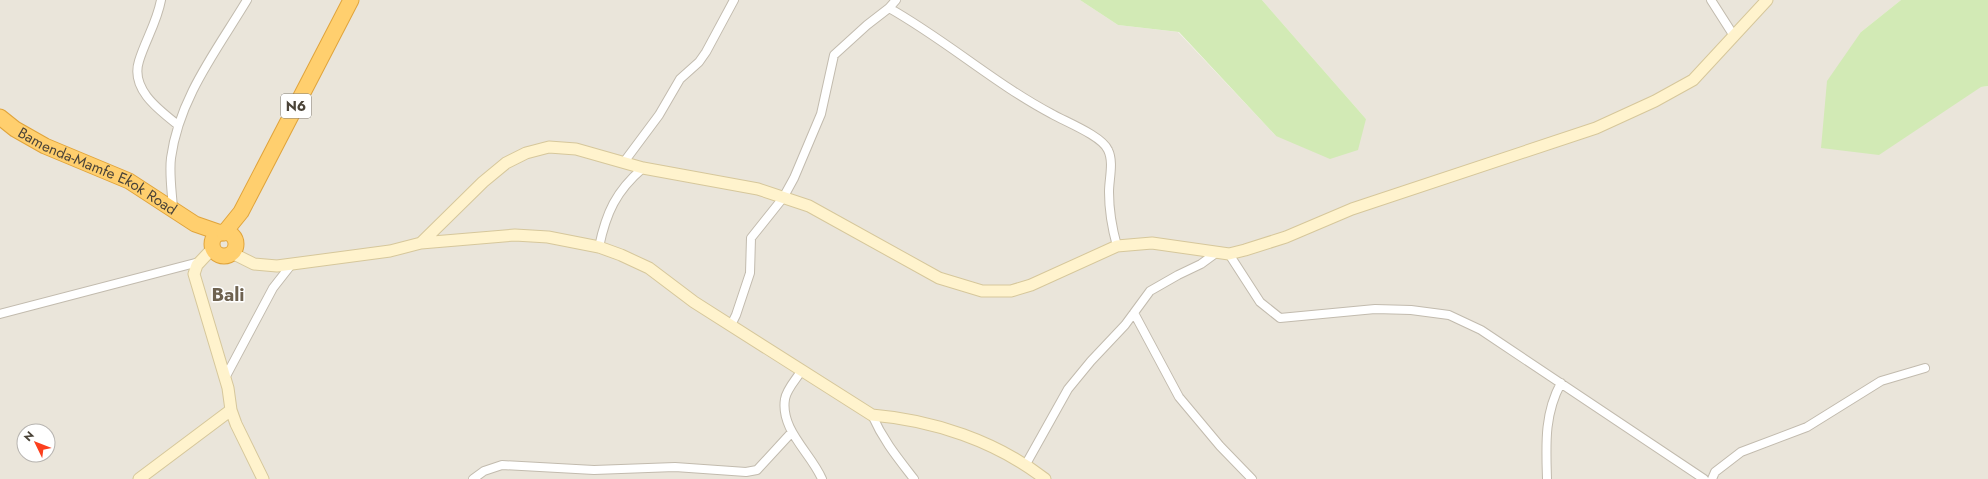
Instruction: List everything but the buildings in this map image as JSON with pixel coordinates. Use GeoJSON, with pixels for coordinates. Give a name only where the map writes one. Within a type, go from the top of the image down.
{"type":"FeatureCollection","features":[{"type":"Feature","properties":{"kind":"highway","name":"N6"},"geometry":{"type":"LineString","coordinates":[[223,242],[241,212],[351,0]]}},
{"type":"Feature","properties":{"kind":"highway","name":"Bamenda-Mamfe Ekok Road"},"geometry":{"type":"LineString","coordinates":[[0,117],[15,129],[45,146],[129,181],[223,242]]}},
{"type":"Feature","properties":{"kind":"street"},"geometry":{"type":"LineString","coordinates":[[161,0],[138,61],[138,75],[140,84],[152,103],[178,125]]}},
{"type":"Feature","properties":{"kind":"street"},"geometry":{"type":"LineString","coordinates":[[173,209],[171,159],[178,125],[198,81],[247,0]]}},
{"type":"Feature","properties":{"kind":"street"},"geometry":{"type":"LineString","coordinates":[[624,162],[659,115],[680,79],[699,62],[706,52],[734,0]]}},
{"type":"Feature","properties":{"kind":"street"},"geometry":{"type":"LineString","coordinates":[[730,325],[736,315],[750,273],[750,238],[783,198],[794,178],[821,114],[834,55],[867,25],[890,8],[896,0]]}},
{"type":"Feature","properties":{"kind":"street"},"geometry":{"type":"LineString","coordinates":[[1711,0],[1734,36]]}},
{"type":"Feature","properties":{"kind":"street"},"geometry":{"type":"LineString","coordinates":[[420,243],[483,182],[506,163],[526,153],[549,147],[576,149],[643,168],[758,189],[809,206],[926,272],[962,286],[982,290],[1011,291],[1031,285],[1117,246],[1152,243],[1229,254],[1286,237],[1366,204],[1596,128],[1655,101],[1693,80],[1767,0]]}},
{"type":"Feature","properties":{"kind":"street"},"geometry":{"type":"LineString","coordinates":[[890,8],[936,36],[1038,107],[1082,130],[1104,144],[1108,150],[1110,160],[1110,221],[1117,246]]}},
{"type":"Feature","properties":{"kind":"street"},"geometry":{"type":"LineString","coordinates":[[599,247],[605,219],[616,196],[643,168]]}},
{"type":"Feature","properties":{"kind":"street"},"geometry":{"type":"LineString","coordinates":[[263,479],[236,424],[231,410],[224,378],[194,274],[194,269],[199,262],[223,242],[262,266],[291,265],[390,252],[420,243],[515,235],[548,237],[599,247],[622,255],[649,268],[694,302],[872,414],[896,417],[955,432],[980,441],[1026,464],[1045,479]]}},
{"type":"Feature","properties":{"kind":"street"},"geometry":{"type":"LineString","coordinates":[[1026,464],[1068,388],[1134,313],[1150,291],[1201,264],[1216,253]]}},
{"type":"Feature","properties":{"kind":"street"},"geometry":{"type":"LineString","coordinates":[[1229,254],[1260,302],[1280,318],[1375,310],[1411,310],[1449,315],[1481,330],[1704,479]]}},
{"type":"Feature","properties":{"kind":"street"},"geometry":{"type":"LineString","coordinates":[[0,314],[199,262]]}},
{"type":"Feature","properties":{"kind":"street"},"geometry":{"type":"LineString","coordinates":[[224,378],[273,288],[291,265]]}},
{"type":"Feature","properties":{"kind":"street"},"geometry":{"type":"LineString","coordinates":[[1134,313],[1179,397],[1220,446],[1252,479]]}},
{"type":"Feature","properties":{"kind":"street"},"geometry":{"type":"LineString","coordinates":[[1712,479],[1715,472],[1741,452],[1807,427],[1881,381],[1925,368]]}},
{"type":"Feature","properties":{"kind":"street"},"geometry":{"type":"LineString","coordinates":[[802,370],[784,398],[786,415],[792,432],[822,479]]}},
{"type":"Feature","properties":{"kind":"street"},"geometry":{"type":"LineString","coordinates":[[1547,479],[1545,439],[1548,418],[1554,395],[1560,383]]}},
{"type":"Feature","properties":{"kind":"street"},"geometry":{"type":"LineString","coordinates":[[138,479],[231,410]]}},
{"type":"Feature","properties":{"kind":"street"},"geometry":{"type":"LineString","coordinates":[[872,414],[885,440],[914,479]]}},
{"type":"Feature","properties":{"kind":"street"},"geometry":{"type":"LineString","coordinates":[[473,479],[484,471],[502,465],[594,470],[675,467],[746,472],[757,470],[792,432]]}},
{"type":"Feature","properties":{"kind":"shaded area"},"geometry":{"type":"Polygon","coordinates":[[[0,0],[1080,0],[1118,25],[1178,32],[1276,136],[1366,119],[1262,0],[1901,0],[1861,32],[1981,87],[1988,86],[1988,479],[0,479],[0,0]]]}},
{"type":"Feature","properties":{"kind":"green space"},"geometry":{"type":"Polygon","coordinates":[[[1080,0],[1262,0],[1366,119],[1358,150],[1330,159],[1276,136],[1179,32],[1118,25],[1080,0]]]}},
{"type":"Feature","properties":{"kind":"green space"},"geometry":{"type":"Polygon","coordinates":[[[1901,0],[1988,0],[1988,86],[1981,87],[1879,155],[1821,148],[1827,81],[1861,32],[1901,0]]]}},
{"type":"Feature","properties":{"kind":"district","name":"Bali"},"geometry":{"type":"Point","coordinates":[228,294]}}]}
